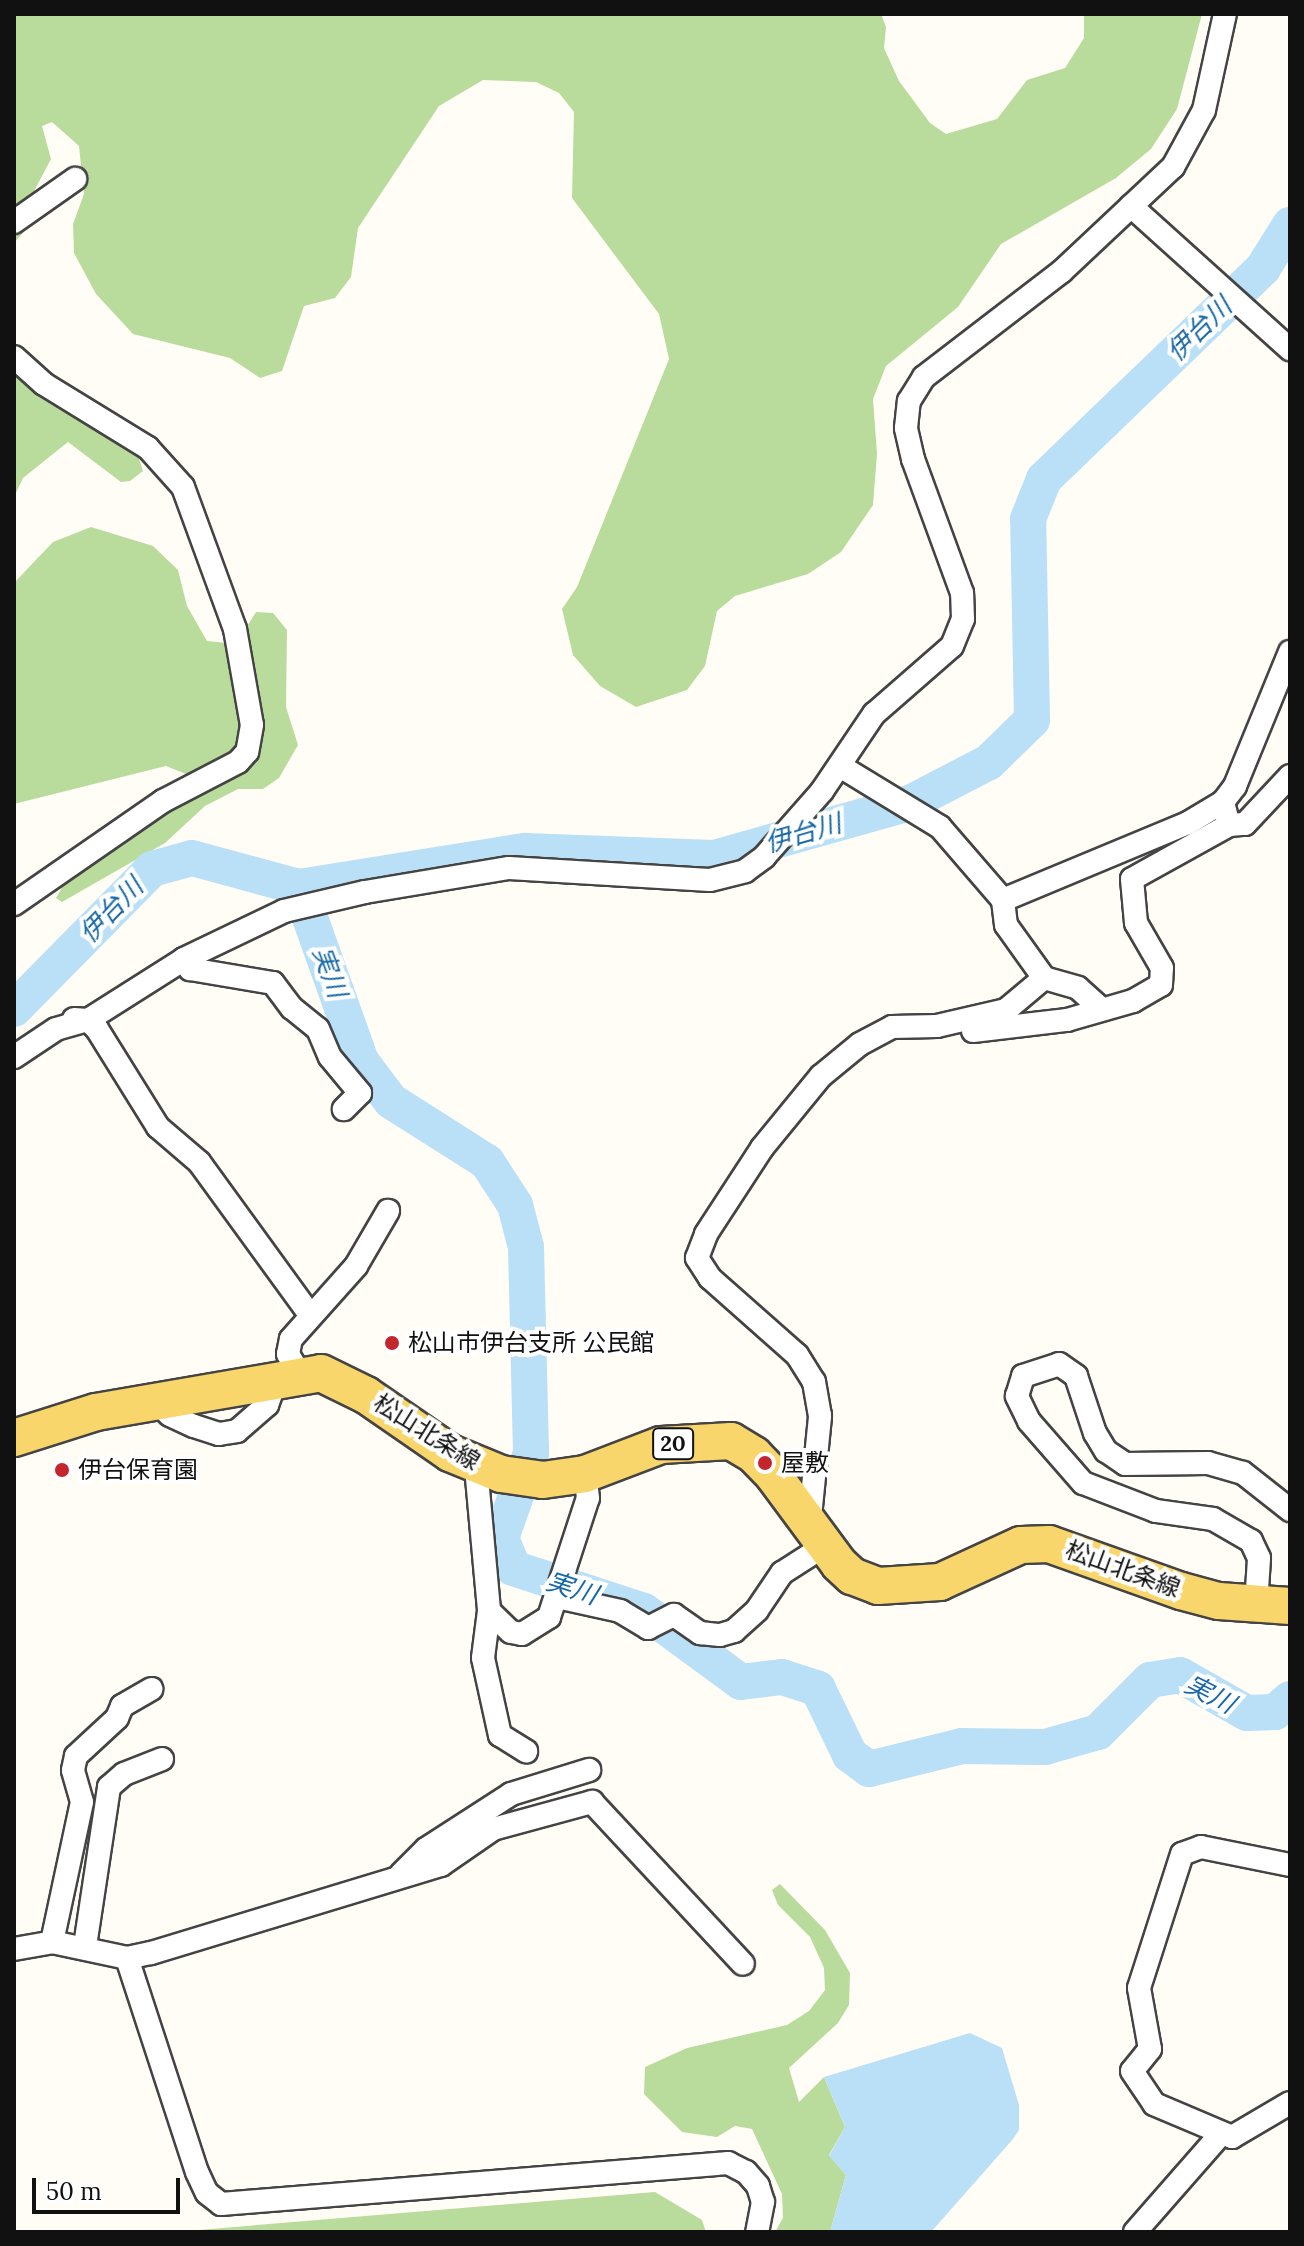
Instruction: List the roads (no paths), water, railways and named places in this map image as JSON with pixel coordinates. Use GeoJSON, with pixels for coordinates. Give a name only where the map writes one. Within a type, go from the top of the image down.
{"type":"FeatureCollection","features":[{"type":"Feature","properties":{"kind":"main road","name":"松山北条線"},"geometry":{"type":"LineString","coordinates":[[14,1438],[96,1412],[288,1376],[345,1382],[476,1467],[543,1480],[585,1474],[661,1445],[731,1441],[754,1455],[774,1476],[816,1537],[852,1576],[878,1586],[908,1588],[970,1571],[1021,1545],[1049,1544],[1181,1591],[1273,1606]]}},
{"type":"Feature","properties":{"kind":"street"},"geometry":{"type":"LineString","coordinates":[[14,1057],[56,1029],[88,1020],[184,959],[284,911],[477,873],[538,868],[727,878],[764,857],[840,766],[874,714],[952,646],[963,619],[962,593],[913,459],[906,428],[909,401],[924,377],[1061,272],[1173,167],[1192,139],[1204,110],[1225,14]]}},
{"type":"Feature","properties":{"kind":"street"},"geometry":{"type":"LineString","coordinates":[[14,222],[75,179]]}},
{"type":"Feature","properties":{"kind":"street"},"geometry":{"type":"LineString","coordinates":[[1131,206],[1290,349]]}},
{"type":"Feature","properties":{"kind":"street"},"geometry":{"type":"LineString","coordinates":[[14,357],[44,384],[148,448],[183,487],[235,629],[252,725],[247,752],[238,762],[163,801],[14,904]]}},
{"type":"Feature","properties":{"kind":"street"},"geometry":{"type":"LineString","coordinates":[[1003,900],[1160,835],[1223,802],[1235,786],[1290,652]]}},
{"type":"Feature","properties":{"kind":"street"},"geometry":{"type":"LineString","coordinates":[[840,766],[940,827],[1003,900],[1006,925],[1044,978],[1078,988],[1101,1009]]}},
{"type":"Feature","properties":{"kind":"street"},"geometry":{"type":"LineString","coordinates":[[937,1026],[962,1032],[1067,1020],[1133,1001],[1161,985],[1163,977],[1136,923],[1132,879],[1229,825],[1245,824],[1290,776]]}},
{"type":"Feature","properties":{"kind":"street"},"geometry":{"type":"LineString","coordinates":[[1223,802],[1229,825]]}},
{"type":"Feature","properties":{"kind":"street"},"geometry":{"type":"LineString","coordinates":[[184,959],[190,969],[273,983],[292,1008],[318,1029],[330,1057],[360,1093],[344,1109]]}},
{"type":"Feature","properties":{"kind":"street"},"geometry":{"type":"LineString","coordinates":[[559,1589],[600,1604],[648,1628],[674,1615],[700,1633],[734,1631],[816,1537],[820,1416],[814,1382],[797,1355],[723,1293],[697,1258],[720,1206],[821,1076],[860,1044],[892,1027],[937,1026],[1006,1010],[1044,978]]}},
{"type":"Feature","properties":{"kind":"street"},"geometry":{"type":"LineString","coordinates":[[14,1040],[54,1018],[88,1020]]}},
{"type":"Feature","properties":{"kind":"street"},"geometry":{"type":"LineString","coordinates":[[88,1020],[158,1127],[199,1162],[310,1315]]}},
{"type":"Feature","properties":{"kind":"street"},"geometry":{"type":"LineString","coordinates":[[288,1376],[291,1339],[356,1266],[388,1211]]}},
{"type":"Feature","properties":{"kind":"street"},"geometry":{"type":"LineString","coordinates":[[1273,1606],[1251,1541],[1213,1519],[1156,1511],[1083,1483],[1029,1421],[1017,1396],[1023,1376],[1059,1364],[1076,1376],[1095,1433],[1106,1451],[1125,1464],[1208,1463],[1243,1473],[1290,1510]]}},
{"type":"Feature","properties":{"kind":"street"},"geometry":{"type":"LineString","coordinates":[[476,1467],[489,1611],[483,1658],[500,1735],[526,1751]]}},
{"type":"Feature","properties":{"kind":"street"},"geometry":{"type":"LineString","coordinates":[[489,1611],[511,1632],[522,1634],[549,1617],[588,1498],[585,1474]]}},
{"type":"Feature","properties":{"kind":"street"},"geometry":{"type":"LineString","coordinates":[[52,1942],[82,1802],[73,1770],[76,1756],[117,1718],[122,1706],[151,1689]]}},
{"type":"Feature","properties":{"kind":"street"},"geometry":{"type":"LineString","coordinates":[[85,1946],[109,1787],[124,1774],[162,1759]]}},
{"type":"Feature","properties":{"kind":"street"},"geometry":{"type":"LineString","coordinates":[[399,1876],[426,1849],[500,1800],[589,1770]]}},
{"type":"Feature","properties":{"kind":"street"},"geometry":{"type":"LineString","coordinates":[[14,1949],[52,1942],[85,1946],[127,1958],[441,1865],[493,1829],[592,1802],[743,1964]]}},
{"type":"Feature","properties":{"kind":"street"},"geometry":{"type":"LineString","coordinates":[[1290,1865],[1201,1847],[1182,1854],[1139,1988],[1150,2049],[1132,2071],[1137,2083],[1154,2104],[1195,2119],[1220,2135],[1244,2134],[1290,2103]]}},
{"type":"Feature","properties":{"kind":"street"},"geometry":{"type":"LineString","coordinates":[[127,1958],[197,2172],[207,2193],[221,2204],[728,2163],[746,2172],[758,2186],[763,2202],[757,2232]]}},
{"type":"Feature","properties":{"kind":"street"},"geometry":{"type":"LineString","coordinates":[[1135,2232],[1220,2135]]}},
{"type":"Feature","properties":{"kind":"water"},"geometry":{"type":"Polygon","coordinates":[[[970,2033],[1002,2048],[1019,2105],[1019,2130],[1013,2139],[931,2232],[830,2232],[846,2175],[829,2156],[845,2127],[824,2077],[970,2033]]]}},
{"type":"Feature","properties":{"kind":"waterway","name":"伊台川"},"geometry":{"type":"LineString","coordinates":[[14,1009],[152,869],[192,858],[299,887],[525,851],[714,858],[910,803],[989,762],[1032,720],[1028,519],[1044,479],[1263,268],[1290,225]]}},
{"type":"Feature","properties":{"kind":"waterway","name":"実川"},"geometry":{"type":"LineString","coordinates":[[299,887],[361,1061],[391,1101],[487,1162],[515,1205],[526,1247],[531,1453],[501,1538],[513,1568],[644,1611],[741,1682],[782,1677],[818,1689],[850,1755],[869,1769],[962,1746],[1045,1747],[1098,1732],[1150,1680],[1180,1675],[1247,1713],[1275,1712],[1290,1699]]}},
{"type":"Feature","properties":{"kind":"place","name":"松山市伊台支所 公民館"},"geometry":{"type":"Point","coordinates":[392,1343]}},
{"type":"Feature","properties":{"kind":"place","name":"屋敷"},"geometry":{"type":"Point","coordinates":[765,1463]}},
{"type":"Feature","properties":{"kind":"place","name":"伊台保育園"},"geometry":{"type":"Point","coordinates":[62,1470]}}]}
